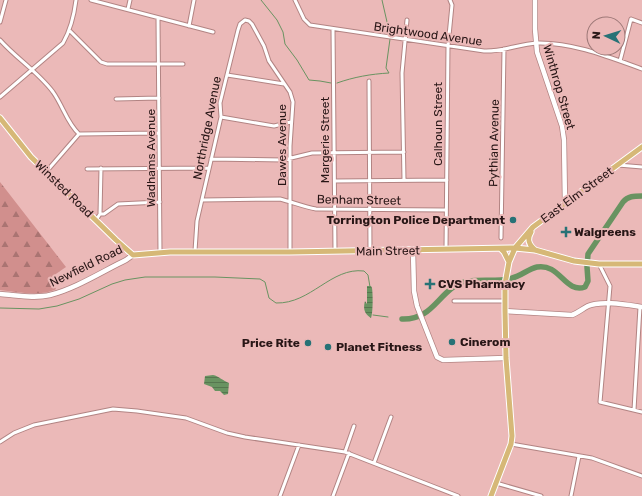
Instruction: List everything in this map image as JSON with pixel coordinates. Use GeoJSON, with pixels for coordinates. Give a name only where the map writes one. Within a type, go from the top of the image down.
{"type":"FeatureCollection","features":[{"type":"Feature","properties":{"kind":"main road","name":"Winsted Road"},"geometry":{"type":"LineString","coordinates":[[0,118],[31,157],[133,254]]}},
{"type":"Feature","properties":{"kind":"main road","name":"East Elm Street"},"geometry":{"type":"LineString","coordinates":[[491,496],[511,444],[512,427],[506,358],[504,284],[509,262],[515,248],[533,228],[642,147]]}},
{"type":"Feature","properties":{"kind":"main road"},"geometry":{"type":"LineString","coordinates":[[533,228],[528,240],[535,250]]}},
{"type":"Feature","properties":{"kind":"main road","name":"Main Street"},"geometry":{"type":"LineString","coordinates":[[133,254],[195,251],[290,252],[515,248],[535,250],[574,261],[599,264],[642,264]]}},
{"type":"Feature","properties":{"kind":"main road"},"geometry":{"type":"LineString","coordinates":[[501,249],[509,262]]}},
{"type":"Feature","properties":{"kind":"street"},"geometry":{"type":"LineString","coordinates":[[0,22],[6,0]]}},
{"type":"Feature","properties":{"kind":"street"},"geometry":{"type":"LineString","coordinates":[[0,97],[63,43],[70,31],[74,18],[76,0]]}},
{"type":"Feature","properties":{"kind":"street"},"geometry":{"type":"LineString","coordinates":[[90,0],[214,32]]}},
{"type":"Feature","properties":{"kind":"street"},"geometry":{"type":"LineString","coordinates":[[128,9],[130,0]]}},
{"type":"Feature","properties":{"kind":"street"},"geometry":{"type":"LineString","coordinates":[[188,26],[194,0]]}},
{"type":"Feature","properties":{"kind":"street","name":"Brightwood Avenue"},"geometry":{"type":"LineString","coordinates":[[295,0],[304,19],[310,25],[484,51],[492,51],[536,43],[561,44],[642,69]]}},
{"type":"Feature","properties":{"kind":"street","name":"Calhoun Street"},"geometry":{"type":"LineString","coordinates":[[446,250],[448,46],[452,16],[452,5],[450,0]]}},
{"type":"Feature","properties":{"kind":"street","name":"Winthrop Street"},"geometry":{"type":"LineString","coordinates":[[535,0],[536,43],[540,61],[562,126],[564,140],[565,204]]}},
{"type":"Feature","properties":{"kind":"street","name":"Wadhams Avenue"},"geometry":{"type":"LineString","coordinates":[[158,18],[160,252]]}},
{"type":"Feature","properties":{"kind":"street"},"geometry":{"type":"LineString","coordinates":[[620,61],[631,19],[642,23]]}},
{"type":"Feature","properties":{"kind":"street","name":"Northridge Avenue"},"geometry":{"type":"LineString","coordinates":[[195,251],[197,221],[220,117],[220,103],[227,75],[240,24],[246,20],[252,24]]}},
{"type":"Feature","properties":{"kind":"street"},"geometry":{"type":"LineString","coordinates":[[404,180],[402,72],[407,20]]}},
{"type":"Feature","properties":{"kind":"street","name":"Dawes Avenue"},"geometry":{"type":"LineString","coordinates":[[252,24],[264,46],[269,61],[290,92],[293,102],[290,159],[290,252]]}},
{"type":"Feature","properties":{"kind":"street","name":"Margerie Street"},"geometry":{"type":"LineString","coordinates":[[333,29],[335,251]]}},
{"type":"Feature","properties":{"kind":"street"},"geometry":{"type":"LineString","coordinates":[[70,31],[101,62],[106,64],[183,64]]}},
{"type":"Feature","properties":{"kind":"street"},"geometry":{"type":"LineString","coordinates":[[0,40],[32,69],[54,93],[72,128],[79,134],[159,133]]}},
{"type":"Feature","properties":{"kind":"street","name":"Pythian Avenue"},"geometry":{"type":"LineString","coordinates":[[501,238],[504,49]]}},
{"type":"Feature","properties":{"kind":"street"},"geometry":{"type":"LineString","coordinates":[[227,75],[284,84]]}},
{"type":"Feature","properties":{"kind":"street"},"geometry":{"type":"LineString","coordinates":[[369,81],[370,251]]}},
{"type":"Feature","properties":{"kind":"street"},"geometry":{"type":"LineString","coordinates":[[116,99],[159,98]]}},
{"type":"Feature","properties":{"kind":"street"},"geometry":{"type":"LineString","coordinates":[[220,117],[274,126],[291,122]]}},
{"type":"Feature","properties":{"kind":"street"},"geometry":{"type":"LineString","coordinates":[[46,172],[79,134]]}},
{"type":"Feature","properties":{"kind":"street"},"geometry":{"type":"LineString","coordinates":[[211,159],[283,160],[312,153],[404,152]]}},
{"type":"Feature","properties":{"kind":"street"},"geometry":{"type":"LineString","coordinates":[[617,165],[642,166]]}},
{"type":"Feature","properties":{"kind":"street"},"geometry":{"type":"LineString","coordinates":[[96,220],[100,214],[101,168]]}},
{"type":"Feature","properties":{"kind":"street"},"geometry":{"type":"LineString","coordinates":[[87,169],[209,168]]}},
{"type":"Feature","properties":{"kind":"street"},"geometry":{"type":"LineString","coordinates":[[334,181],[447,180]]}},
{"type":"Feature","properties":{"kind":"street","name":"Benham Street"},"geometry":{"type":"LineString","coordinates":[[202,200],[280,199],[291,201],[308,208],[335,210],[446,210]]}},
{"type":"Feature","properties":{"kind":"street"},"geometry":{"type":"LineString","coordinates":[[100,214],[104,214],[118,204],[160,202]]}},
{"type":"Feature","properties":{"kind":"street"},"geometry":{"type":"LineString","coordinates":[[413,250],[414,291],[419,311],[438,358],[445,360],[506,358]]}},
{"type":"Feature","properties":{"kind":"street","name":"Newfield Road"},"geometry":{"type":"LineString","coordinates":[[0,294],[25,296],[49,295],[126,260],[133,254]]}},
{"type":"Feature","properties":{"kind":"street"},"geometry":{"type":"LineString","coordinates":[[599,264],[610,286],[600,402],[642,412]]}},
{"type":"Feature","properties":{"kind":"street"},"geometry":{"type":"LineString","coordinates":[[454,301],[505,301]]}},
{"type":"Feature","properties":{"kind":"street"},"geometry":{"type":"LineString","coordinates":[[505,311],[572,315],[588,306],[608,304],[641,307],[634,410]]}},
{"type":"Feature","properties":{"kind":"street"},"geometry":{"type":"LineString","coordinates":[[0,442],[14,433],[34,425],[99,411],[113,409],[164,415],[186,418],[227,433],[245,437],[350,453],[458,496]]}},
{"type":"Feature","properties":{"kind":"street"},"geometry":{"type":"LineString","coordinates":[[374,463],[392,417]]}},
{"type":"Feature","properties":{"kind":"street"},"geometry":{"type":"LineString","coordinates":[[344,452],[354,426]]}},
{"type":"Feature","properties":{"kind":"street"},"geometry":{"type":"LineString","coordinates":[[511,444],[592,458],[642,476]]}},
{"type":"Feature","properties":{"kind":"street"},"geometry":{"type":"LineString","coordinates":[[280,496],[299,445]]}},
{"type":"Feature","properties":{"kind":"street"},"geometry":{"type":"LineString","coordinates":[[333,496],[350,453]]}},
{"type":"Feature","properties":{"kind":"street"},"geometry":{"type":"LineString","coordinates":[[571,496],[579,456]]}},
{"type":"Feature","properties":{"kind":"street"},"geometry":{"type":"LineString","coordinates":[[496,483],[541,496]]}},
{"type":"Feature","properties":{"kind":"green space"},"geometry":{"type":"Polygon","coordinates":[[[0,182],[66,267],[50,278],[56,289],[44,293],[21,293],[0,290],[0,182]]]}},
{"type":"Feature","properties":{"kind":"shaded area"},"geometry":{"type":"Polygon","coordinates":[[[367,286],[371,286],[372,288],[373,303],[371,318],[365,313],[364,308],[365,301],[367,304],[367,286]]]}},
{"type":"Feature","properties":{"kind":"shaded area"},"geometry":{"type":"Polygon","coordinates":[[[213,375],[229,383],[228,394],[224,395],[220,391],[215,391],[212,387],[204,384],[205,376],[213,375]]]}},
{"type":"Feature","properties":{"kind":"waterway"},"geometry":{"type":"LineString","coordinates":[[261,0],[277,20],[283,32],[285,44],[309,80],[331,83]]}},
{"type":"Feature","properties":{"kind":"waterway"},"geometry":{"type":"LineString","coordinates":[[382,0],[390,35]]}},
{"type":"Feature","properties":{"kind":"waterway"},"geometry":{"type":"LineString","coordinates":[[337,83],[363,76],[389,73],[386,68],[390,39]]}},
{"type":"Feature","properties":{"kind":"waterway"},"geometry":{"type":"LineString","coordinates":[[402,319],[411,318],[425,313],[446,293],[459,284],[473,281],[505,280],[537,267],[551,269],[572,286],[578,288],[585,287],[588,281],[588,254],[623,202],[629,197],[642,196]]}},
{"type":"Feature","properties":{"kind":"waterway"},"geometry":{"type":"LineString","coordinates":[[0,308],[39,309],[57,306],[79,299],[112,284],[125,280],[145,277],[215,277],[260,279],[265,282],[269,298],[276,303],[288,302],[300,298],[341,274],[352,271],[364,271],[368,275],[370,287]]}},
{"type":"Feature","properties":{"kind":"waterway"},"geometry":{"type":"LineString","coordinates":[[373,315],[388,317]]}},
{"type":"Feature","properties":{"kind":"place","name":"Torrington Police Department"},"geometry":{"type":"Point","coordinates":[513,220]}},
{"type":"Feature","properties":{"kind":"place","name":"Walgreens"},"geometry":{"type":"Point","coordinates":[566,232]}},
{"type":"Feature","properties":{"kind":"place","name":"CVS Pharmacy"},"geometry":{"type":"Point","coordinates":[430,284]}},
{"type":"Feature","properties":{"kind":"place","name":"Cinerom"},"geometry":{"type":"Point","coordinates":[452,342]}},
{"type":"Feature","properties":{"kind":"place","name":"Price Rite"},"geometry":{"type":"Point","coordinates":[308,343]}},
{"type":"Feature","properties":{"kind":"place","name":"Planet Fitness"},"geometry":{"type":"Point","coordinates":[328,347]}}]}
